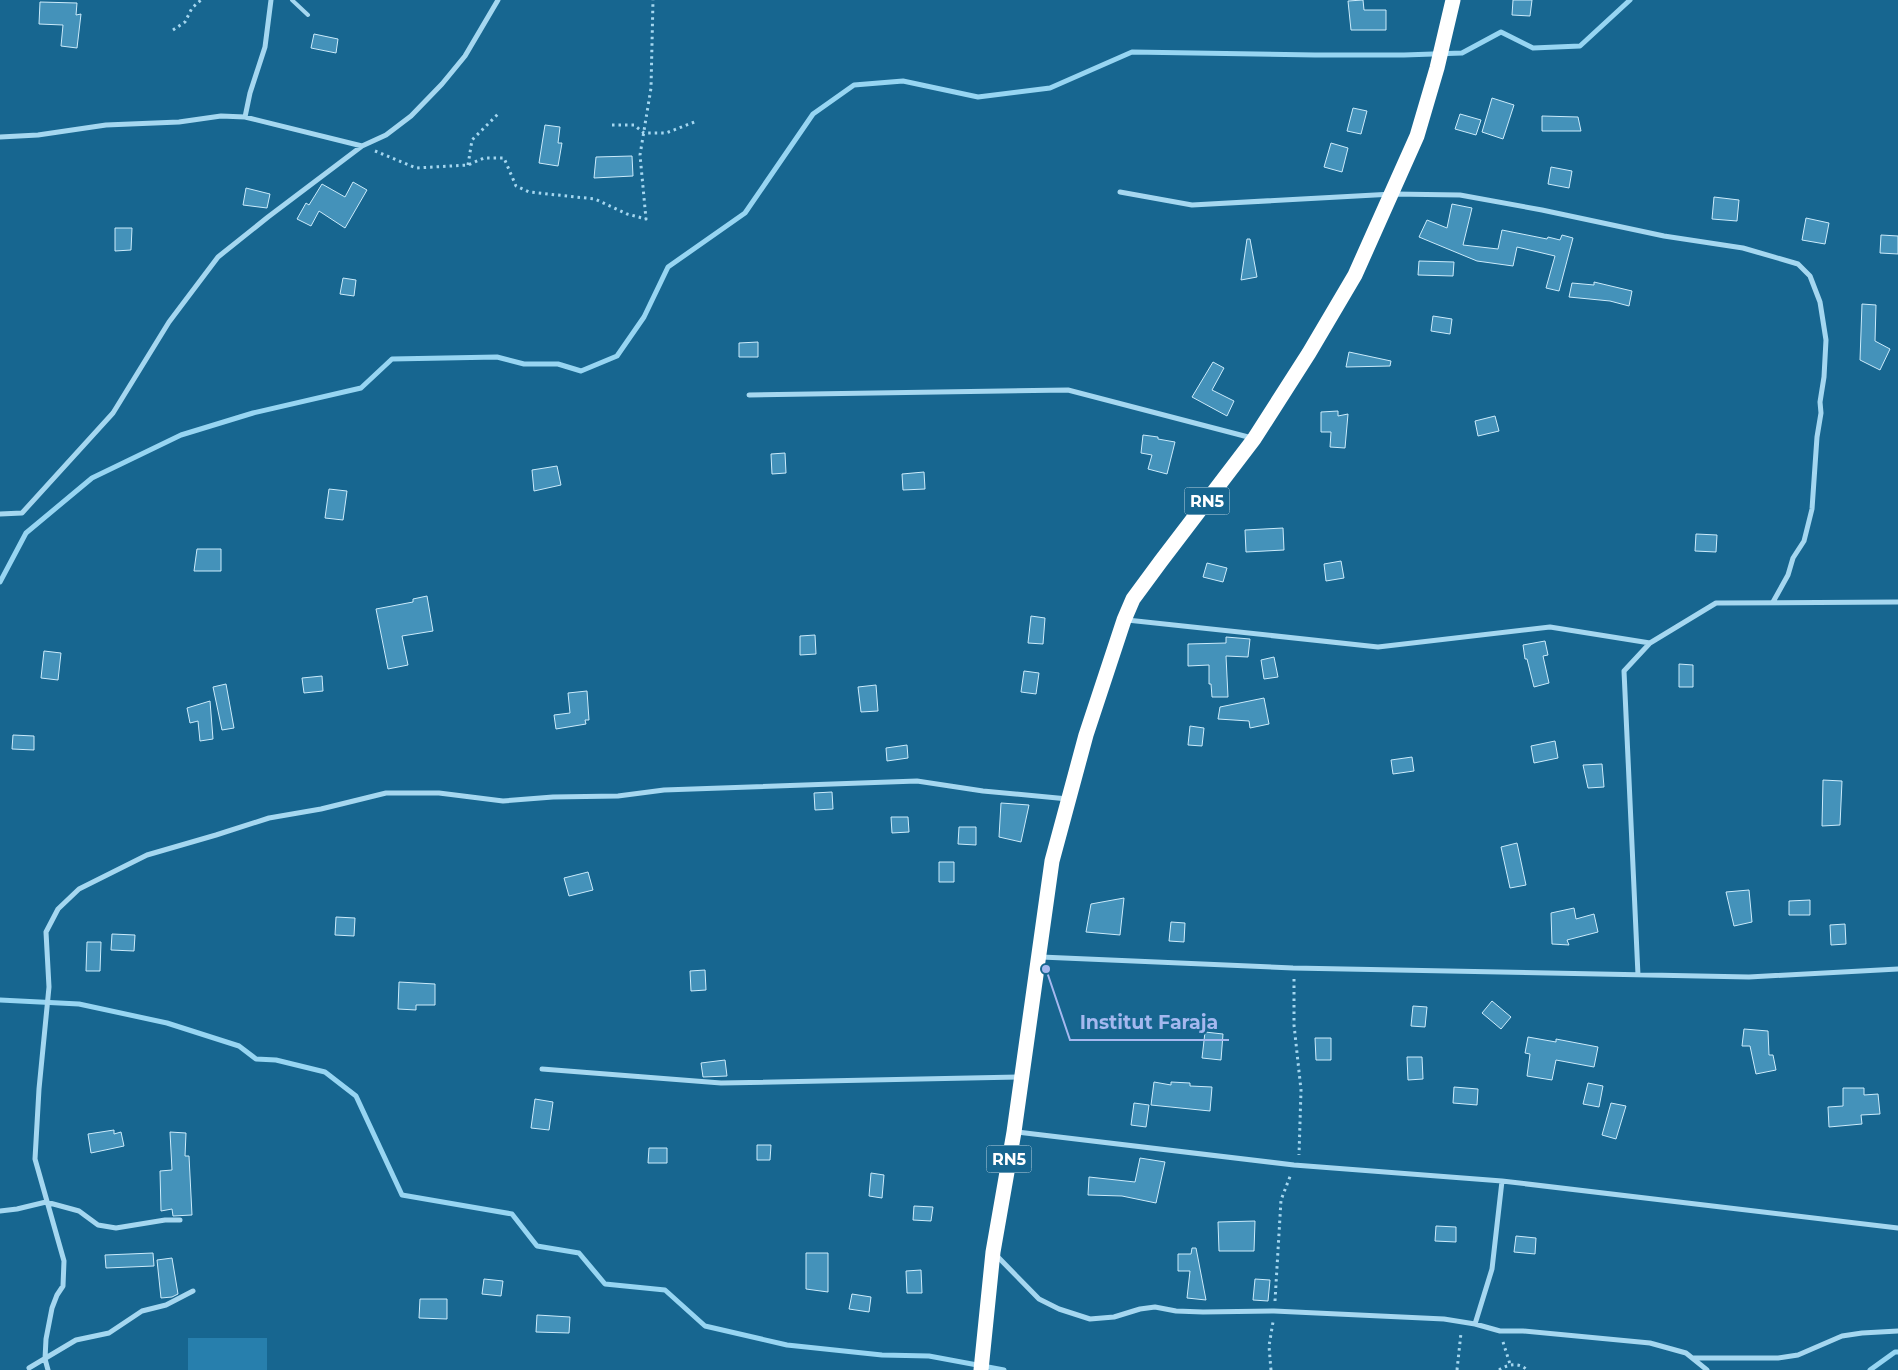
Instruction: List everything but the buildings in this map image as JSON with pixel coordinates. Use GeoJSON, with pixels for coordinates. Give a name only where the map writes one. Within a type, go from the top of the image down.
{"type":"FeatureCollection","features":[{"type":"Feature","properties":{"kind":"highway","name":"RN5"},"geometry":{"type":"LineString","coordinates":[[982,1366],[994,1252],[1014,1132],[1052,862],[1086,735],[1124,620],[1133,599],[1254,439],[1309,353],[1355,275],[1417,136],[1437,68],[1453,0]]}},
{"type":"Feature","properties":{"kind":"street"},"geometry":{"type":"LineString","coordinates":[[246,117],[250,93],[265,47],[271,0]]}},
{"type":"Feature","properties":{"kind":"street"},"geometry":{"type":"LineString","coordinates":[[0,514],[22,513],[113,413],[169,322],[218,257],[362,146],[386,136],[411,116],[442,84],[465,56],[498,0]]}},
{"type":"Feature","properties":{"kind":"street"},"geometry":{"type":"LineString","coordinates":[[0,137],[38,135],[106,125],[179,122],[221,116],[246,117],[362,146]]}},
{"type":"Feature","properties":{"kind":"street"},"geometry":{"type":"LineString","coordinates":[[1120,192],[1192,205],[1392,194],[1460,195],[1664,236],[1744,248],[1798,264],[1810,276],[1820,302],[1826,340],[1812,509],[1804,541],[1793,558],[1788,575],[1773,602]]}},
{"type":"Feature","properties":{"kind":"street"},"geometry":{"type":"LineString","coordinates":[[749,395],[1068,390],[1254,439]]}},
{"type":"Feature","properties":{"kind":"street"},"geometry":{"type":"LineString","coordinates":[[1638,975],[1624,670],[1650,643],[1716,603],[1898,602]]}},
{"type":"Feature","properties":{"kind":"street"},"geometry":{"type":"LineString","coordinates":[[1124,620],[1378,647],[1550,627],[1650,643]]}},
{"type":"Feature","properties":{"kind":"street"},"geometry":{"type":"LineString","coordinates":[[48,1370],[45,1358],[46,1339],[52,1308],[63,1286],[64,1261],[57,1230],[46,1202],[35,1159],[35,1140],[48,1002],[46,932],[58,909],[79,889],[146,854],[270,818],[320,809],[386,793],[439,793],[503,801],[553,797],[618,796],[664,790],[917,781],[983,791],[1068,799]]}},
{"type":"Feature","properties":{"kind":"street"},"geometry":{"type":"LineString","coordinates":[[1038,957],[1294,968],[1749,977],[1898,969]]}},
{"type":"Feature","properties":{"kind":"street"},"geometry":{"type":"LineString","coordinates":[[542,1069],[721,1083],[1021,1077]]}},
{"type":"Feature","properties":{"kind":"street"},"geometry":{"type":"LineString","coordinates":[[1014,1132],[1294,1165],[1502,1181],[1898,1228]]}},
{"type":"Feature","properties":{"kind":"street"},"geometry":{"type":"LineString","coordinates":[[1475,1324],[1492,1269],[1502,1181]]}},
{"type":"Feature","properties":{"kind":"street"},"geometry":{"type":"LineString","coordinates":[[0,1211],[17,1210],[46,1202],[79,1211],[98,1225],[116,1228],[165,1220],[180,1220]]}},
{"type":"Feature","properties":{"kind":"street"},"geometry":{"type":"LineString","coordinates":[[994,1252],[1039,1299],[1059,1309],[1090,1319],[1114,1317],[1140,1309],[1155,1307],[1176,1311],[1274,1311],[1444,1319],[1475,1324],[1500,1331],[1523,1331],[1650,1343],[1686,1353],[1707,1370]]}},
{"type":"Feature","properties":{"kind":"street"},"geometry":{"type":"LineString","coordinates":[[29,1368],[76,1340],[109,1333],[142,1311],[166,1305],[193,1291]]}},
{"type":"Feature","properties":{"kind":"street"},"geometry":{"type":"LineString","coordinates":[[1694,1358],[1778,1358],[1798,1355],[1842,1336],[1862,1332],[1898,1331]]}},
{"type":"Feature","properties":{"kind":"lane"},"geometry":{"type":"LineString","coordinates":[[292,0],[308,16]]}},
{"type":"Feature","properties":{"kind":"path"},"geometry":{"type":"LineString","coordinates":[[173,30],[185,22],[192,8],[200,0]]}},
{"type":"Feature","properties":{"kind":"path"},"geometry":{"type":"LineString","coordinates":[[362,146],[416,168],[468,165],[484,158],[504,158],[516,186],[530,192],[594,199],[627,214],[646,219],[640,154],[652,88],[654,0]]}},
{"type":"Feature","properties":{"kind":"path"},"geometry":{"type":"LineString","coordinates":[[468,165],[472,140],[499,113]]}},
{"type":"Feature","properties":{"kind":"path"},"geometry":{"type":"LineString","coordinates":[[612,125],[634,125],[644,133],[666,133],[697,121]]}},
{"type":"Feature","properties":{"kind":"path"},"geometry":{"type":"LineString","coordinates":[[1457,1370],[1462,1322]]}},
{"type":"Feature","properties":{"kind":"path"},"geometry":{"type":"LineString","coordinates":[[1500,1331],[1510,1364]]}},
{"type":"Feature","properties":{"kind":"path"},"geometry":{"type":"LineString","coordinates":[[1499,1370],[1510,1364],[1523,1366],[1527,1370]]}},
{"type":"Feature","properties":{"kind":"shaded area"},"geometry":{"type":"Polygon","coordinates":[[[188,1338],[267,1338],[267,1370],[188,1370],[188,1338]]]}},
{"type":"Feature","properties":{"kind":"waterway"},"geometry":{"type":"LineString","coordinates":[[0,582],[26,533],[92,478],[181,435],[253,413],[361,388],[392,359],[497,357],[524,364],[558,364],[581,371],[617,356],[644,317],[668,267],[745,213],[813,114],[854,85],[903,81],[978,97],[1050,88],[1132,52],[1315,55],[1462,53],[1501,32],[1533,48],[1580,46],[1630,0]]}},
{"type":"Feature","properties":{"kind":"waterway"},"geometry":{"type":"LineString","coordinates":[[0,1000],[79,1004],[167,1023],[239,1046],[256,1059],[276,1060],[325,1072],[356,1096],[402,1195],[512,1214],[537,1246],[579,1253],[605,1284],[665,1290],[705,1326],[787,1345],[882,1355],[929,1356],[1004,1370]]}},
{"type":"Feature","properties":{"kind":"waterway"},"geometry":{"type":"LineString","coordinates":[[1870,1370],[1895,1352],[1898,1352]]}},
{"type":"Feature","properties":{"kind":"place","name":"Institut Faraja"},"geometry":{"type":"Point","coordinates":[1046,969]}}]}
